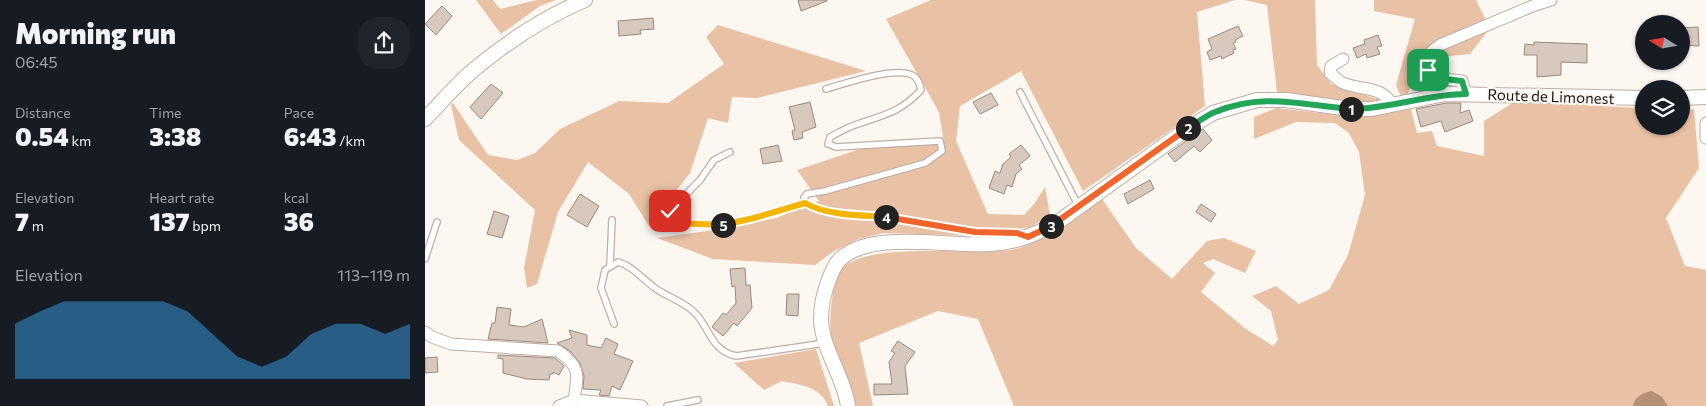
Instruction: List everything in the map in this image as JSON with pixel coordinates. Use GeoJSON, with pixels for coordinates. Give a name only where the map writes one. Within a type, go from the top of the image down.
{"type":"FeatureCollection","features":[{"type":"Feature","properties":{"kind":"street"},"geometry":{"type":"LineString","coordinates":[[425,119],[476,68],[530,27],[555,13],[585,0]]}},
{"type":"Feature","properties":{"kind":"street"},"geometry":{"type":"LineString","coordinates":[[1466,94],[1462,81],[1435,78],[1428,70],[1431,52],[1449,42],[1535,4],[1551,0]]}},
{"type":"Feature","properties":{"kind":"street"},"geometry":{"type":"LineString","coordinates":[[1343,60],[1331,66],[1330,73],[1341,83],[1379,91],[1388,96],[1393,106]]}},
{"type":"Feature","properties":{"kind":"street","name":"Route de Limonest"},"geometry":{"type":"LineString","coordinates":[[825,343],[821,318],[824,292],[833,268],[843,256],[861,248],[880,243],[989,245],[1028,237],[1058,222],[1213,112],[1235,105],[1257,100],[1287,100],[1349,109],[1372,109],[1445,94],[1635,98]]}},
{"type":"Feature","properties":{"kind":"street"},"geometry":{"type":"LineString","coordinates":[[1690,98],[1706,97]]}},
{"type":"Feature","properties":{"kind":"street"},"geometry":{"type":"LineString","coordinates":[[1706,123],[1706,138]]}},
{"type":"Feature","properties":{"kind":"street"},"geometry":{"type":"LineString","coordinates":[[425,332],[432,337],[451,344],[506,346],[558,351],[573,362],[578,378],[574,400]]}},
{"type":"Feature","properties":{"kind":"street"},"geometry":{"type":"LineString","coordinates":[[825,343],[848,406]]}},
{"type":"Feature","properties":{"kind":"street"},"geometry":{"type":"LineString","coordinates":[[559,406],[574,400],[642,406]]}},
{"type":"Feature","properties":{"kind":"lane"},"geometry":{"type":"LineString","coordinates":[[805,203],[804,198],[807,194],[825,191],[925,163],[942,151],[940,141],[836,147],[828,144],[830,137],[853,126],[891,114],[912,100],[921,90],[918,81],[913,75],[897,73],[868,76],[826,89]]}},
{"type":"Feature","properties":{"kind":"lane"},"geometry":{"type":"LineString","coordinates":[[1020,92],[1079,207]]}},
{"type":"Feature","properties":{"kind":"lane"},"geometry":{"type":"LineString","coordinates":[[730,152],[714,160],[700,180],[670,211],[669,218],[676,223],[719,226],[805,203],[814,208],[841,213],[889,218],[975,232],[1017,233],[1028,237]]}},
{"type":"Feature","properties":{"kind":"lane"},"geometry":{"type":"LineString","coordinates":[[610,265],[612,220]]}},
{"type":"Feature","properties":{"kind":"lane"},"geometry":{"type":"LineString","coordinates":[[425,259],[437,222]]}},
{"type":"Feature","properties":{"kind":"lane"},"geometry":{"type":"LineString","coordinates":[[614,324],[601,288],[605,270],[610,265],[618,262],[625,264],[655,288],[695,313],[712,341],[722,351],[730,355],[736,356],[825,343]]}},
{"type":"Feature","properties":{"kind":"lane"},"geometry":{"type":"LineString","coordinates":[[667,406],[697,400]]}},
{"type":"Feature","properties":{"kind":"shaded area"},"geometry":{"type":"Polygon","coordinates":[[[476,0],[493,0],[500,9],[537,0],[556,0],[540,6],[501,34],[476,0]]]}},
{"type":"Feature","properties":{"kind":"shaded area"},"geometry":{"type":"Polygon","coordinates":[[[931,0],[1235,0],[1197,12],[1205,106],[1083,191],[1021,71],[960,106],[956,141],[988,214],[1024,215],[1045,187],[1050,214],[1031,227],[983,236],[883,233],[859,239],[834,251],[815,265],[713,259],[657,238],[728,228],[776,218],[819,201],[797,170],[860,149],[944,143],[939,112],[886,19],[931,0]]]}},
{"type":"Feature","properties":{"kind":"shaded area"},"geometry":{"type":"Polygon","coordinates":[[[1245,0],[1315,0],[1317,65],[1331,84],[1380,100],[1348,103],[1277,92],[1267,5],[1245,0]]]}},
{"type":"Feature","properties":{"kind":"shaded area"},"geometry":{"type":"Polygon","coordinates":[[[1374,0],[1476,0],[1490,28],[1470,54],[1440,57],[1412,81],[1408,94],[1401,97],[1396,85],[1415,19],[1374,11],[1374,0]]]}},
{"type":"Feature","properties":{"kind":"shaded area"},"geometry":{"type":"Polygon","coordinates":[[[718,25],[866,71],[757,98],[732,97],[728,123],[708,118],[690,173],[649,226],[629,194],[588,162],[558,212],[537,284],[527,288],[524,268],[535,210],[459,140],[451,105],[453,103],[488,155],[517,160],[535,153],[560,129],[619,101],[668,103],[724,64],[706,37],[718,25]]]}},
{"type":"Feature","properties":{"kind":"shaded area"},"geometry":{"type":"Polygon","coordinates":[[[1519,99],[1635,108],[1635,135],[1690,135],[1690,109],[1694,109],[1699,168],[1666,218],[1685,266],[1706,270],[1706,406],[1014,406],[978,319],[938,311],[859,343],[873,406],[856,406],[833,345],[830,322],[833,292],[838,274],[842,268],[856,260],[897,252],[1010,250],[1022,247],[1046,236],[1102,199],[1136,248],[1172,279],[1207,241],[1224,238],[1256,251],[1245,273],[1213,259],[1203,263],[1215,273],[1201,292],[1246,329],[1273,346],[1278,340],[1271,311],[1252,296],[1276,286],[1299,304],[1329,290],[1348,255],[1365,195],[1359,152],[1349,133],[1335,123],[1296,122],[1254,139],[1254,117],[1276,108],[1346,116],[1381,115],[1411,109],[1417,133],[1432,131],[1437,146],[1484,156],[1484,121],[1519,99]]]}},
{"type":"Feature","properties":{"kind":"shaded area"},"geometry":{"type":"Polygon","coordinates":[[[816,349],[834,406],[828,406],[815,390],[796,384],[782,381],[764,390],[734,363],[816,349]]]}},
{"type":"Feature","properties":{"kind":"shaded area"},"geometry":{"type":"Polygon","coordinates":[[[1652,391],[1662,397],[1668,406],[1633,406],[1635,400],[1640,396],[1652,391]]]}},
{"type":"Feature","properties":{"kind":"building"},"geometry":{"type":"Polygon","coordinates":[[[798,0],[827,0],[827,1],[801,11],[798,0]]]}},
{"type":"Feature","properties":{"kind":"building"},"geometry":{"type":"Polygon","coordinates":[[[442,6],[452,16],[436,35],[425,24],[442,6]]]}},
{"type":"Feature","properties":{"kind":"building"},"geometry":{"type":"Polygon","coordinates":[[[653,18],[654,29],[640,30],[641,34],[619,36],[618,21],[653,18]]]}},
{"type":"Feature","properties":{"kind":"building"},"geometry":{"type":"Polygon","coordinates":[[[1238,26],[1243,36],[1233,43],[1236,49],[1233,50],[1234,53],[1222,59],[1221,56],[1210,60],[1207,52],[1212,49],[1208,39],[1238,26]]]}},
{"type":"Feature","properties":{"kind":"building"},"geometry":{"type":"Polygon","coordinates":[[[1690,27],[1698,27],[1699,46],[1690,46],[1690,27]]]}},
{"type":"Feature","properties":{"kind":"building"},"geometry":{"type":"Polygon","coordinates":[[[1378,35],[1382,46],[1377,47],[1380,54],[1367,58],[1366,54],[1357,58],[1353,48],[1365,44],[1364,40],[1378,35]]]}},
{"type":"Feature","properties":{"kind":"building"},"geometry":{"type":"Polygon","coordinates":[[[1534,42],[1587,44],[1587,63],[1561,62],[1561,75],[1537,77],[1537,55],[1524,55],[1525,44],[1534,45],[1534,42]]]}},
{"type":"Feature","properties":{"kind":"building"},"geometry":{"type":"Polygon","coordinates":[[[491,84],[503,93],[481,119],[470,107],[491,84]]]}},
{"type":"Feature","properties":{"kind":"building"},"geometry":{"type":"Polygon","coordinates":[[[991,93],[998,105],[980,114],[973,102],[991,93]]]}},
{"type":"Feature","properties":{"kind":"building"},"geometry":{"type":"Polygon","coordinates":[[[810,102],[816,127],[802,132],[803,138],[794,140],[792,131],[795,130],[789,107],[810,102]]]}},
{"type":"Feature","properties":{"kind":"building"},"geometry":{"type":"Polygon","coordinates":[[[1446,103],[1461,103],[1460,113],[1469,110],[1473,121],[1445,132],[1441,121],[1421,127],[1416,109],[1446,103]]]}},
{"type":"Feature","properties":{"kind":"building"},"geometry":{"type":"Polygon","coordinates":[[[1203,129],[1212,140],[1200,152],[1194,146],[1175,162],[1168,154],[1203,129]]]}},
{"type":"Feature","properties":{"kind":"building"},"geometry":{"type":"Polygon","coordinates":[[[778,145],[782,161],[763,164],[760,149],[778,145]]]}},
{"type":"Feature","properties":{"kind":"building"},"geometry":{"type":"Polygon","coordinates":[[[1021,145],[1030,156],[1019,165],[1022,169],[1016,174],[1012,187],[1007,185],[1004,194],[989,188],[995,171],[1000,173],[1003,164],[1011,157],[1009,154],[1021,145]]]}},
{"type":"Feature","properties":{"kind":"building"},"geometry":{"type":"Polygon","coordinates":[[[1150,180],[1154,189],[1128,204],[1124,194],[1150,180]]]}},
{"type":"Feature","properties":{"kind":"building"},"geometry":{"type":"Polygon","coordinates":[[[580,194],[599,206],[587,227],[567,215],[580,194]]]}},
{"type":"Feature","properties":{"kind":"building"},"geometry":{"type":"Polygon","coordinates":[[[1201,204],[1216,214],[1211,222],[1196,212],[1201,204]]]}},
{"type":"Feature","properties":{"kind":"building"},"geometry":{"type":"Polygon","coordinates":[[[494,211],[509,216],[502,238],[487,234],[494,211]]]}},
{"type":"Feature","properties":{"kind":"building"},"geometry":{"type":"Polygon","coordinates":[[[745,268],[746,285],[750,285],[752,308],[737,326],[734,323],[723,336],[712,327],[723,313],[726,315],[736,303],[735,286],[732,287],[730,269],[745,268]]]}},
{"type":"Feature","properties":{"kind":"building"},"geometry":{"type":"Polygon","coordinates":[[[787,294],[799,294],[798,316],[786,315],[787,294]]]}},
{"type":"Feature","properties":{"kind":"building"},"geometry":{"type":"Polygon","coordinates":[[[497,307],[511,309],[509,325],[524,327],[542,319],[548,343],[488,339],[492,323],[495,323],[497,307]]]}},
{"type":"Feature","properties":{"kind":"building"},"geometry":{"type":"Polygon","coordinates":[[[569,330],[587,335],[587,345],[601,348],[606,338],[618,344],[614,354],[633,361],[620,390],[612,386],[609,396],[599,395],[601,390],[583,389],[584,376],[580,363],[570,351],[557,343],[572,338],[569,330]]]}},
{"type":"Feature","properties":{"kind":"building"},"geometry":{"type":"Polygon","coordinates":[[[898,341],[915,352],[905,366],[908,394],[874,395],[874,384],[892,384],[889,362],[895,353],[891,351],[898,341]]]}},
{"type":"Feature","properties":{"kind":"building"},"geometry":{"type":"Polygon","coordinates":[[[498,355],[555,358],[564,366],[559,375],[553,372],[553,374],[550,374],[549,380],[527,379],[503,373],[503,359],[498,358],[498,355]]]}},
{"type":"Feature","properties":{"kind":"building"},"geometry":{"type":"Polygon","coordinates":[[[437,357],[438,372],[425,373],[425,358],[437,357]]]}},
{"type":"Feature","properties":{"kind":"route"},"geometry":{"type":"LineString","coordinates":[[670,211],[669,218],[676,223],[719,226],[805,203],[814,208],[841,213],[889,218],[975,232],[1017,233],[1028,237],[1058,222],[1213,112],[1257,100],[1287,100],[1349,109],[1372,109],[1445,94],[1466,94],[1462,81],[1435,78],[1428,70]]}}]}
